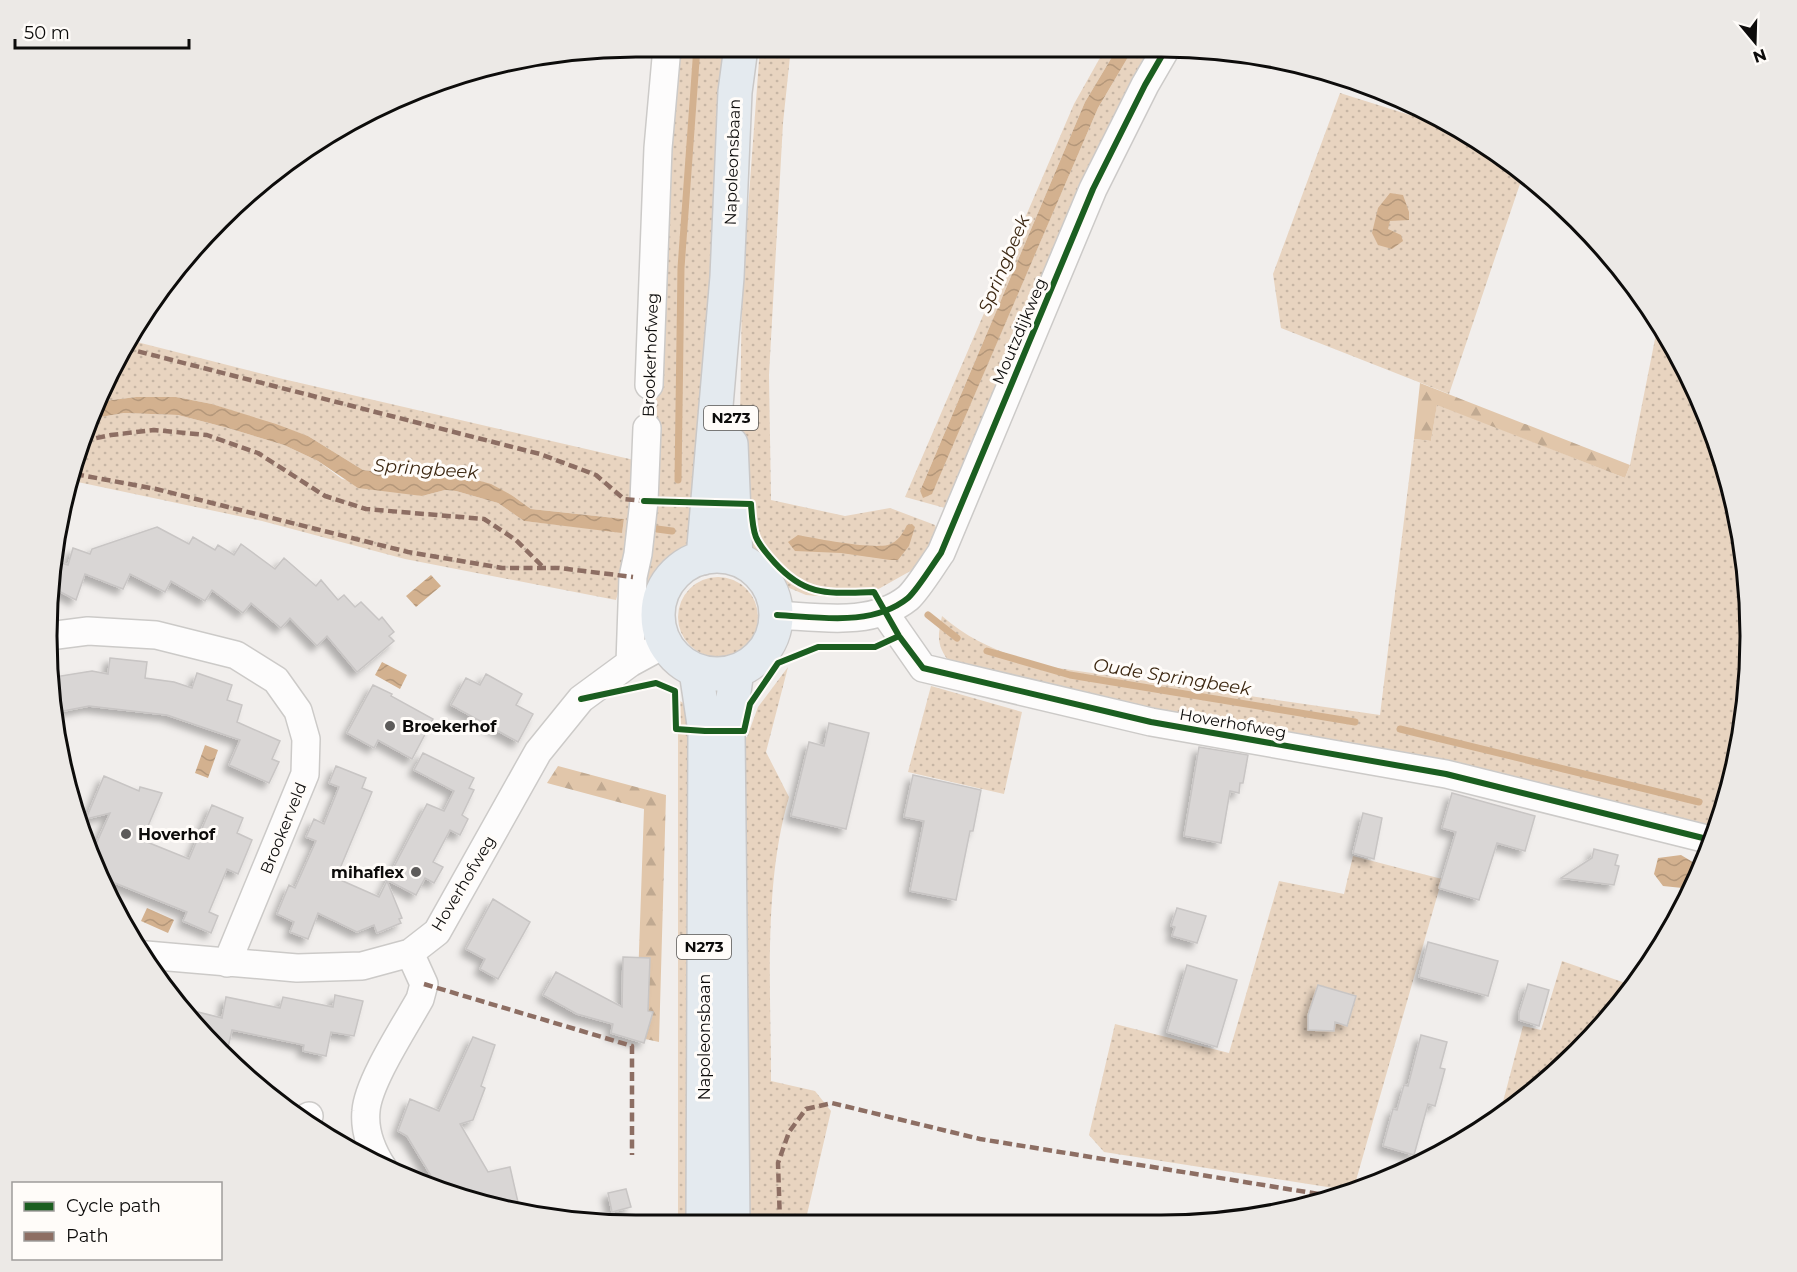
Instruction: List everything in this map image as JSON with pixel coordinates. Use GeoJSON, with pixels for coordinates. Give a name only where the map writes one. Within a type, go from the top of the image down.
{"type":"FeatureCollection","features":[{"type":"Feature","properties":{"kind":"main road","name":"Napoleonsbaan"},"geometry":{"type":"LineString","coordinates":[[703,558],[728,277],[735,92],[740,57]]}},
{"type":"Feature","properties":{"kind":"main road","name":"Napoleonsbaan"},"geometry":{"type":"LineString","coordinates":[[728,277],[736,559]]}},
{"type":"Feature","properties":{"kind":"main road"},"geometry":{"type":"LineString","coordinates":[[720,556],[736,559],[752,568],[765,581],[774,597],[777,615],[774,634],[765,650],[753,663],[737,671],[716,674],[696,671],[673,656],[665,644],[659,627],[658,609],[663,592],[672,577],[686,565],[703,558],[720,556]]}},
{"type":"Feature","properties":{"kind":"main road","name":"Napoleonsbaan"},"geometry":{"type":"LineString","coordinates":[[696,671],[705,732],[703,1215]]}},
{"type":"Feature","properties":{"kind":"main road","name":"Napoleonsbaan"},"geometry":{"type":"LineString","coordinates":[[733,1215],[728,732],[737,671]]}},
{"type":"Feature","properties":{"kind":"street","name":"Brookerhofweg"},"geometry":{"type":"LineString","coordinates":[[649,385],[658,148],[666,57]]}},
{"type":"Feature","properties":{"kind":"street","name":"Moutzdijkweg"},"geometry":{"type":"LineString","coordinates":[[884,612],[909,597],[941,553],[1093,189],[1161,57]]}},
{"type":"Feature","properties":{"kind":"street","name":"Brookerhofweg"},"geometry":{"type":"LineString","coordinates":[[630,663],[633,577],[644,501],[647,428]]}},
{"type":"Feature","properties":{"kind":"street"},"geometry":{"type":"LineString","coordinates":[[777,615],[848,619],[884,612]]}},
{"type":"Feature","properties":{"kind":"street","name":"Hoverhofweg"},"geometry":{"type":"LineString","coordinates":[[884,612],[923,668],[1151,722],[1446,774],[1703,838]]}},
{"type":"Feature","properties":{"kind":"street","name":"Brookerveld"},"geometry":{"type":"LineString","coordinates":[[57,635],[88,631],[156,635],[236,654],[276,680],[298,711],[306,739],[305,774],[227,963]]}},
{"type":"Feature","properties":{"kind":"street","name":"Hoverhofweg"},"geometry":{"type":"LineString","coordinates":[[154,956],[297,968],[362,966],[410,953],[437,932],[538,752],[581,699],[630,663],[665,644]]}},
{"type":"Feature","properties":{"kind":"street"},"geometry":{"type":"LineString","coordinates":[[374,1152],[367,1132],[366,1111],[370,1090],[420,999],[424,984],[410,953]]}},
{"type":"Feature","properties":{"kind":"shaded area"},"geometry":{"type":"Polygon","coordinates":[[[676,57],[731,57],[695,537],[677,554],[660,577],[640,623],[650,533],[663,224],[676,57]]]}},
{"type":"Feature","properties":{"kind":"shaded area"},"geometry":{"type":"Polygon","coordinates":[[[759,57],[790,57],[783,123],[769,375],[771,500],[845,516],[890,508],[935,525],[938,534],[914,569],[866,596],[841,598],[806,595],[787,587],[756,554],[745,533],[740,421],[742,290],[759,57]]]}},
{"type":"Feature","properties":{"kind":"shaded area"},"geometry":{"type":"Polygon","coordinates":[[[1100,57],[1112,57],[1085,102],[920,491],[923,497],[932,493],[1098,108],[1128,57],[1150,57],[1116,114],[945,508],[905,497],[1074,104],[1100,57]]]}},
{"type":"Feature","properties":{"kind":"shaded area"},"geometry":{"type":"Polygon","coordinates":[[[1340,93],[1418,118],[1483,155],[1520,183],[1449,394],[1281,328],[1273,274],[1340,93]]]}},
{"type":"Feature","properties":{"kind":"shaded area"},"geometry":{"type":"Polygon","coordinates":[[[1656,336],[1696,414],[1709,450],[1729,523],[1735,560],[1739,598],[1739,674],[1729,749],[1708,825],[1368,750],[1172,714],[951,665],[939,642],[942,616],[965,633],[990,647],[1044,666],[1380,715],[1414,439],[1431,441],[1437,404],[1625,478],[1630,465],[1656,336]]]}},
{"type":"Feature","properties":{"kind":"shaded area"},"geometry":{"type":"Polygon","coordinates":[[[137,342],[283,379],[634,460],[628,560],[616,600],[405,559],[262,521],[78,482],[100,417],[124,413],[178,415],[284,445],[318,461],[342,479],[422,496],[445,490],[456,491],[498,503],[524,521],[622,532],[624,519],[531,509],[513,496],[440,470],[402,475],[363,470],[308,436],[212,404],[176,397],[136,397],[107,401],[137,342]]]}},
{"type":"Feature","properties":{"kind":"shaded area"},"geometry":{"type":"Polygon","coordinates":[[[718,577],[733,580],[746,589],[755,602],[758,617],[755,632],[746,645],[733,654],[718,657],[703,654],[690,645],[681,632],[678,617],[681,602],[690,589],[703,580],[718,577]]]}},
{"type":"Feature","properties":{"kind":"shaded area"},"geometry":{"type":"Polygon","coordinates":[[[788,667],[766,752],[789,797],[775,866],[772,902],[771,1081],[815,1091],[831,1111],[807,1215],[742,1215],[736,739],[747,737],[758,707],[788,667]]]}},
{"type":"Feature","properties":{"kind":"shaded area"},"geometry":{"type":"Polygon","coordinates":[[[931,686],[1022,712],[1004,794],[908,772],[931,686]]]}},
{"type":"Feature","properties":{"kind":"shaded area"},"geometry":{"type":"Polygon","coordinates":[[[678,700],[698,711],[693,1215],[678,1215],[678,700]]]}},
{"type":"Feature","properties":{"kind":"shaded area"},"geometry":{"type":"Polygon","coordinates":[[[1353,856],[1442,879],[1356,1181],[1334,1188],[1104,1152],[1089,1135],[1115,1024],[1229,1053],[1279,881],[1344,894],[1353,856]]]}},
{"type":"Feature","properties":{"kind":"shaded area"},"geometry":{"type":"Polygon","coordinates":[[[1562,961],[1624,983],[1596,1018],[1570,1045],[1543,1071],[1503,1102],[1523,1026],[1541,1030],[1562,961]]]}},
{"type":"Feature","properties":{"kind":"green space"},"geometry":{"type":"Polygon","coordinates":[[[1420,383],[1630,465],[1625,478],[1437,405],[1431,441],[1414,439],[1420,383]]]}},
{"type":"Feature","properties":{"kind":"green space"},"geometry":{"type":"Polygon","coordinates":[[[558,766],[666,795],[659,1042],[636,1037],[644,809],[547,783],[558,766]]]}},
{"type":"Feature","properties":{"kind":"water"},"geometry":{"type":"Polygon","coordinates":[[[1112,57],[1128,57],[1098,108],[932,494],[923,498],[920,491],[1085,102],[1112,57]]]}},
{"type":"Feature","properties":{"kind":"water"},"geometry":{"type":"Polygon","coordinates":[[[1390,193],[1403,195],[1409,212],[1409,220],[1390,221],[1388,229],[1401,235],[1403,241],[1392,249],[1378,245],[1372,233],[1378,208],[1390,193]]]}},
{"type":"Feature","properties":{"kind":"water"},"geometry":{"type":"Polygon","coordinates":[[[136,397],[176,397],[212,404],[308,436],[363,470],[402,475],[440,470],[491,484],[531,509],[624,519],[622,533],[524,521],[498,503],[456,491],[445,490],[422,496],[358,488],[318,461],[284,445],[228,428],[178,415],[124,413],[100,417],[107,401],[136,397]]]}},
{"type":"Feature","properties":{"kind":"water"},"geometry":{"type":"Polygon","coordinates":[[[912,524],[915,527],[909,546],[898,560],[841,553],[795,551],[788,542],[798,535],[857,545],[888,545],[902,534],[907,525],[912,524]]]}},
{"type":"Feature","properties":{"kind":"water"},"geometry":{"type":"Polygon","coordinates":[[[431,575],[441,586],[416,607],[406,596],[431,575]]]}},
{"type":"Feature","properties":{"kind":"water"},"geometry":{"type":"Polygon","coordinates":[[[382,662],[407,675],[400,689],[375,675],[382,662]]]}},
{"type":"Feature","properties":{"kind":"water"},"geometry":{"type":"Polygon","coordinates":[[[205,745],[218,750],[208,778],[195,773],[205,745]]]}},
{"type":"Feature","properties":{"kind":"water"},"geometry":{"type":"Polygon","coordinates":[[[1681,855],[1694,863],[1682,888],[1663,886],[1654,874],[1658,858],[1681,855]]]}},
{"type":"Feature","properties":{"kind":"water"},"geometry":{"type":"Polygon","coordinates":[[[147,908],[174,920],[168,933],[141,921],[147,908]]]}},
{"type":"Feature","properties":{"kind":"building"},"geometry":{"type":"Polygon","coordinates":[[[157,527],[189,544],[193,537],[215,550],[218,545],[234,555],[241,544],[275,569],[284,558],[316,586],[321,580],[338,600],[344,595],[355,607],[361,602],[379,620],[382,617],[394,632],[389,636],[394,641],[357,672],[327,636],[317,646],[290,618],[281,628],[251,603],[243,613],[212,590],[205,601],[171,581],[165,592],[130,574],[123,589],[85,574],[76,600],[59,591],[62,563],[68,565],[73,548],[90,554],[92,549],[157,527]]]}},
{"type":"Feature","properties":{"kind":"building"},"geometry":{"type":"Polygon","coordinates":[[[110,658],[147,662],[145,678],[174,682],[192,688],[197,673],[232,685],[227,700],[242,705],[237,722],[280,741],[272,759],[279,762],[269,783],[229,765],[240,740],[167,715],[89,706],[62,711],[58,676],[92,671],[108,674],[110,658]]]}},
{"type":"Feature","properties":{"kind":"building"},"geometry":{"type":"Polygon","coordinates":[[[486,674],[522,694],[516,705],[533,714],[518,742],[451,705],[466,678],[480,685],[486,674]]]}},
{"type":"Feature","properties":{"kind":"building","name":"Broekerhof"},"geometry":{"type":"Polygon","coordinates":[[[373,685],[433,719],[412,759],[378,740],[374,748],[347,733],[373,685]]]}},
{"type":"Feature","properties":{"kind":"building"},"geometry":{"type":"Polygon","coordinates":[[[829,723],[869,733],[846,829],[791,816],[809,742],[824,746],[829,723]]]}},
{"type":"Feature","properties":{"kind":"building"},"geometry":{"type":"Polygon","coordinates":[[[1199,747],[1248,755],[1239,793],[1230,791],[1221,843],[1184,836],[1199,747]]]}},
{"type":"Feature","properties":{"kind":"building"},"geometry":{"type":"Polygon","coordinates":[[[423,753],[474,778],[469,788],[474,790],[462,815],[468,819],[460,835],[450,830],[433,862],[443,867],[434,883],[425,878],[416,895],[387,880],[427,804],[444,811],[454,791],[414,770],[423,753]]]}},
{"type":"Feature","properties":{"kind":"building"},"geometry":{"type":"Polygon","coordinates":[[[336,766],[366,778],[362,788],[372,792],[336,878],[379,897],[387,881],[402,918],[399,919],[401,923],[377,933],[374,925],[357,932],[318,913],[308,939],[290,932],[294,922],[277,914],[289,885],[295,888],[316,841],[306,837],[314,819],[324,824],[339,787],[329,783],[336,766]]]}},
{"type":"Feature","properties":{"kind":"building"},"geometry":{"type":"Polygon","coordinates":[[[913,775],[981,790],[956,900],[910,891],[924,821],[904,817],[913,775]]]}},
{"type":"Feature","properties":{"kind":"building"},"geometry":{"type":"Polygon","coordinates":[[[104,776],[139,791],[140,787],[162,793],[142,840],[189,859],[212,805],[243,818],[237,833],[252,840],[238,874],[227,869],[209,912],[218,916],[211,933],[183,921],[187,912],[112,882],[96,844],[110,813],[87,818],[104,776]]]}},
{"type":"Feature","properties":{"kind":"building"},"geometry":{"type":"Polygon","coordinates":[[[1452,793],[1535,816],[1525,851],[1497,843],[1479,900],[1439,888],[1456,832],[1442,828],[1452,793]]]}},
{"type":"Feature","properties":{"kind":"building"},"geometry":{"type":"Polygon","coordinates":[[[1363,813],[1382,818],[1374,859],[1353,853],[1363,813]]]}},
{"type":"Feature","properties":{"kind":"building"},"geometry":{"type":"Polygon","coordinates":[[[1594,849],[1618,855],[1615,865],[1619,866],[1614,885],[1561,878],[1592,858],[1594,849]]]}},
{"type":"Feature","properties":{"kind":"building"},"geometry":{"type":"Polygon","coordinates":[[[493,899],[530,922],[498,979],[480,969],[485,959],[466,949],[493,899]]]}},
{"type":"Feature","properties":{"kind":"building"},"geometry":{"type":"Polygon","coordinates":[[[1177,908],[1206,916],[1197,943],[1172,936],[1175,927],[1171,926],[1177,908]]]}},
{"type":"Feature","properties":{"kind":"building"},"geometry":{"type":"Polygon","coordinates":[[[1428,942],[1498,961],[1488,996],[1419,977],[1428,942]]]}},
{"type":"Feature","properties":{"kind":"building"},"geometry":{"type":"Polygon","coordinates":[[[623,957],[650,958],[648,1011],[653,1012],[644,1043],[611,1033],[613,1024],[577,1014],[543,995],[556,972],[622,1007],[623,957]]]}},
{"type":"Feature","properties":{"kind":"building"},"geometry":{"type":"Polygon","coordinates":[[[1187,965],[1237,980],[1217,1047],[1167,1032],[1187,965]]]}},
{"type":"Feature","properties":{"kind":"building"},"geometry":{"type":"Polygon","coordinates":[[[1528,984],[1549,990],[1539,1026],[1519,1020],[1528,984]]]}},
{"type":"Feature","properties":{"kind":"building"},"geometry":{"type":"Polygon","coordinates":[[[1318,985],[1356,996],[1347,1026],[1335,1022],[1334,1031],[1308,1030],[1308,1015],[1318,985]]]}},
{"type":"Feature","properties":{"kind":"building"},"geometry":{"type":"Polygon","coordinates":[[[335,995],[363,1001],[354,1036],[331,1032],[326,1056],[303,1051],[304,1045],[232,1030],[228,1046],[196,1011],[222,1018],[226,997],[280,1008],[283,997],[333,1007],[335,995]]]}},
{"type":"Feature","properties":{"kind":"building"},"geometry":{"type":"Polygon","coordinates":[[[1421,1035],[1447,1042],[1440,1068],[1445,1069],[1435,1106],[1428,1104],[1414,1155],[1383,1146],[1393,1109],[1397,1110],[1404,1085],[1408,1086],[1421,1035]]]}},
{"type":"Feature","properties":{"kind":"building"},"geometry":{"type":"Polygon","coordinates":[[[473,1037],[495,1045],[481,1086],[485,1088],[473,1120],[460,1124],[488,1172],[510,1167],[518,1203],[432,1178],[407,1136],[398,1131],[410,1099],[439,1111],[473,1037]]]}},
{"type":"Feature","properties":{"kind":"building"},"geometry":{"type":"Polygon","coordinates":[[[626,1189],[631,1207],[612,1212],[608,1193],[626,1189]]]}},
{"type":"Feature","properties":{"kind":"waterway"},"geometry":{"type":"LineString","coordinates":[[678,480],[681,268],[696,57]]}},
{"type":"Feature","properties":{"kind":"waterway","name":"Springbeek"},"geometry":{"type":"LineString","coordinates":[[657,529],[672,531]]}},
{"type":"Feature","properties":{"kind":"waterway","name":"Oude Springbeek"},"geometry":{"type":"LineString","coordinates":[[928,615],[957,638]]}},
{"type":"Feature","properties":{"kind":"waterway","name":"Oude Springbeek"},"geometry":{"type":"LineString","coordinates":[[987,651],[1070,675],[1355,722]]}},
{"type":"Feature","properties":{"kind":"waterway","name":"Oude Springbeek"},"geometry":{"type":"LineString","coordinates":[[1400,729],[1699,802]]}},
{"type":"Feature","properties":{"kind":"marked path"},"geometry":{"type":"LineString","coordinates":[[133,350],[540,454],[596,475],[624,499],[644,501]]}},
{"type":"Feature","properties":{"kind":"marked path"},"geometry":{"type":"LineString","coordinates":[[92,439],[154,430],[207,435],[258,453],[325,496],[366,509],[484,519],[516,540],[544,568]]}},
{"type":"Feature","properties":{"kind":"marked path"},"geometry":{"type":"LineString","coordinates":[[80,475],[156,489],[408,552],[502,568],[559,568],[633,577]]}},
{"type":"Feature","properties":{"kind":"marked path"},"geometry":{"type":"LineString","coordinates":[[424,984],[632,1046],[632,1155]]}},
{"type":"Feature","properties":{"kind":"marked path"},"geometry":{"type":"LineString","coordinates":[[780,1215],[778,1163],[789,1132],[806,1109],[832,1103],[980,1139],[1316,1194]]}},
{"type":"Feature","properties":{"kind":"cycle path"},"geometry":{"type":"LineString","coordinates":[[777,615],[827,618],[862,617],[894,607],[908,598],[916,589],[941,553],[1093,189],[1161,57]]}},
{"type":"Feature","properties":{"kind":"cycle path"},"geometry":{"type":"LineString","coordinates":[[644,501],[751,504],[754,531],[759,543],[787,574],[809,588],[820,591],[874,592],[899,636],[923,668],[1151,722],[1446,774],[1703,838]]}},
{"type":"Feature","properties":{"kind":"cycle path"},"geometry":{"type":"LineString","coordinates":[[581,699],[656,683],[675,691],[676,729],[744,731],[750,704],[778,663],[818,647],[875,647],[899,636]]}},
{"type":"Feature","properties":{"kind":"place","name":"Broekerhof"},"geometry":{"type":"Point","coordinates":[390,726]}},
{"type":"Feature","properties":{"kind":"place","name":"Hoverhof"},"geometry":{"type":"Point","coordinates":[126,834]}},
{"type":"Feature","properties":{"kind":"place","name":"mihaflex"},"geometry":{"type":"Point","coordinates":[416,872]}}]}
